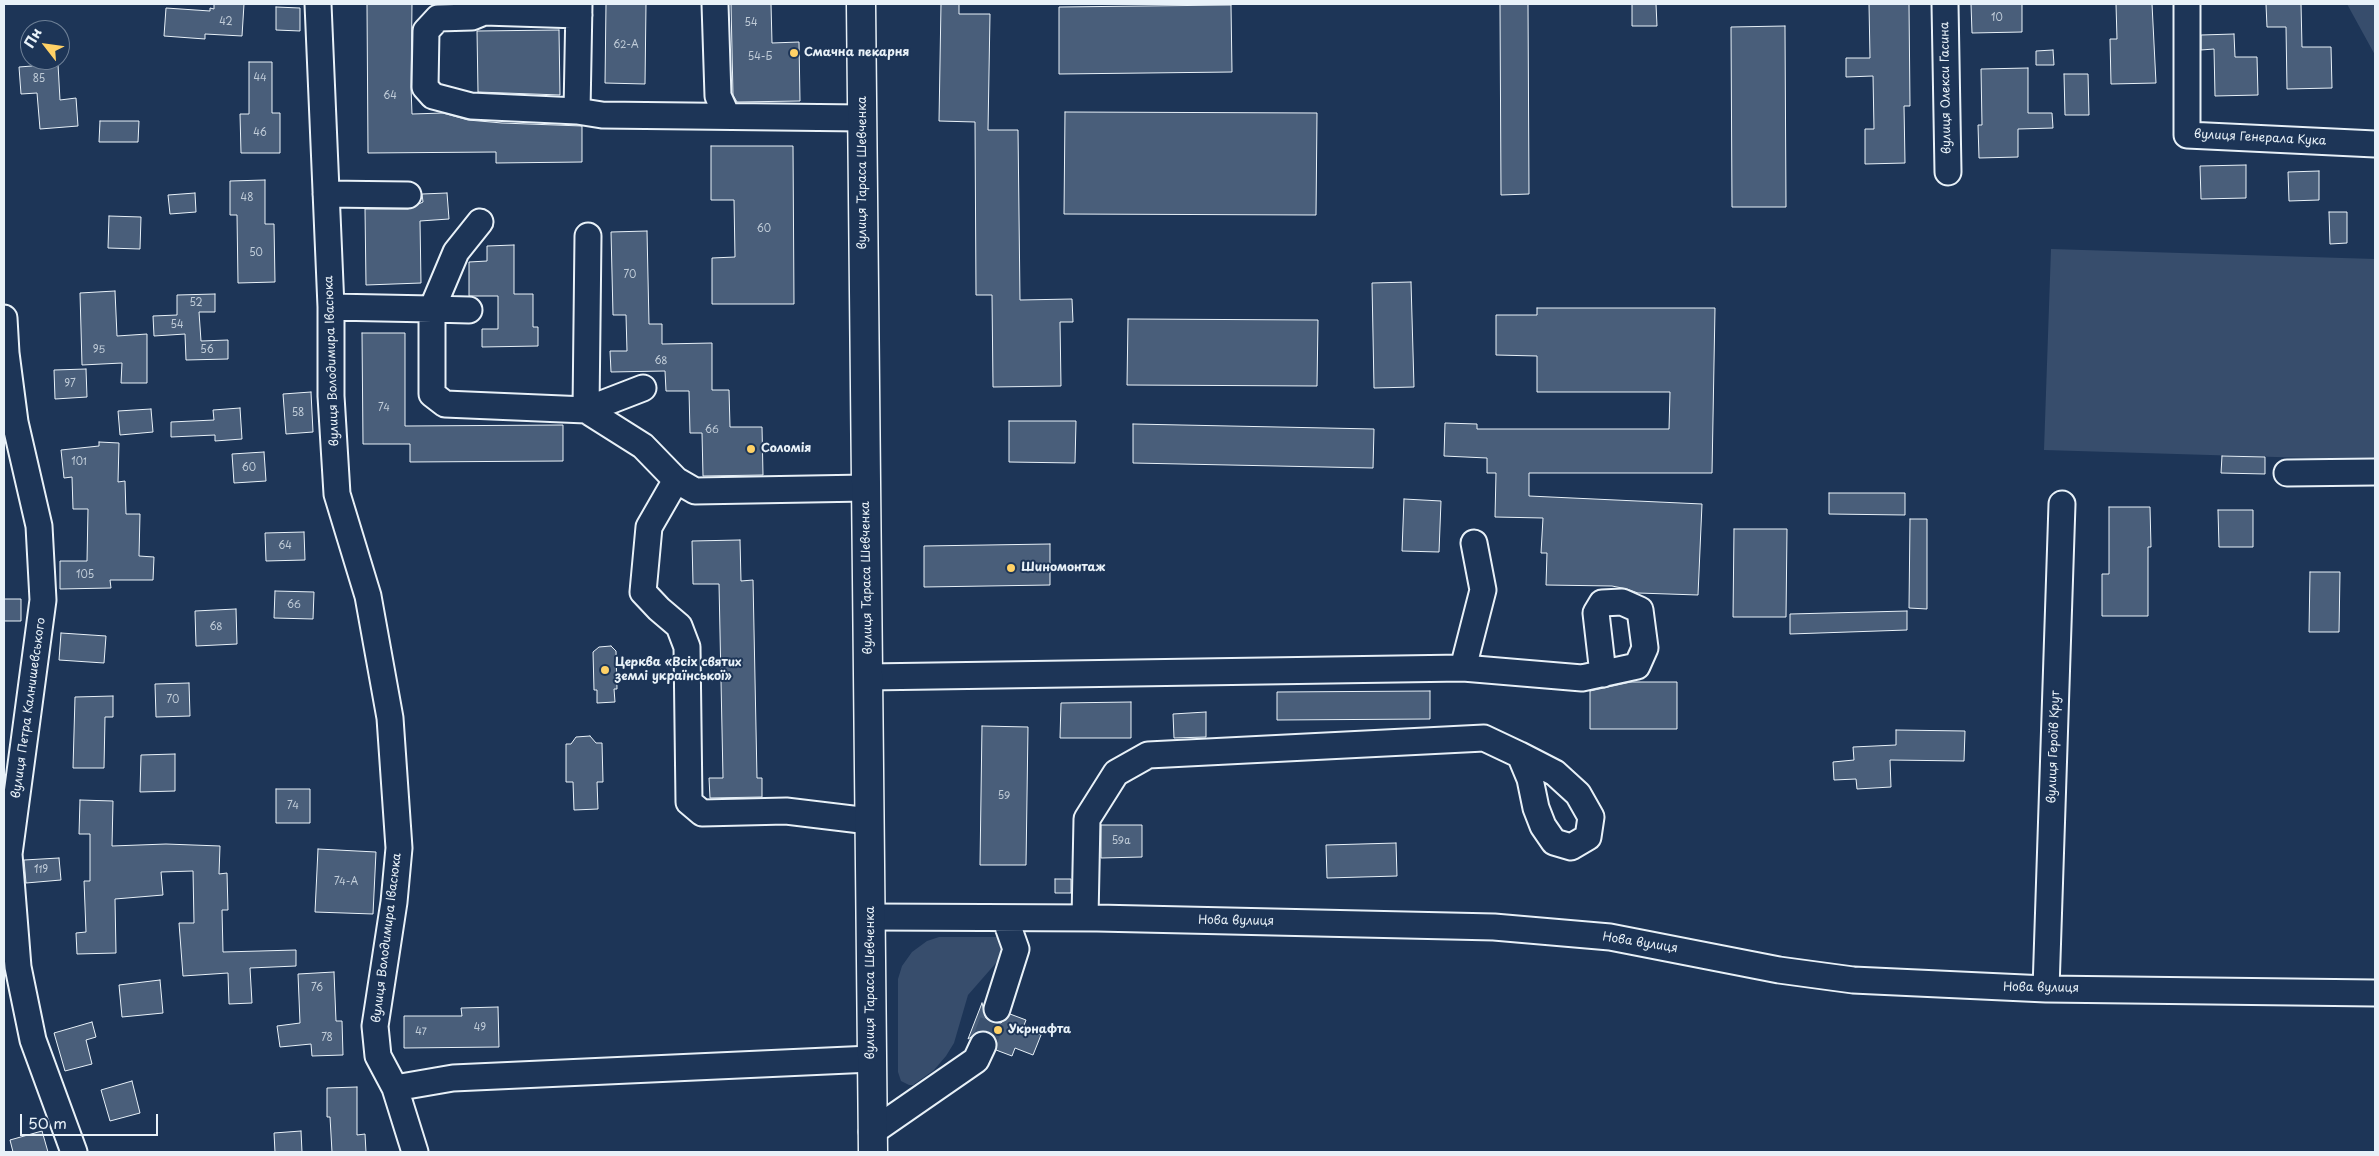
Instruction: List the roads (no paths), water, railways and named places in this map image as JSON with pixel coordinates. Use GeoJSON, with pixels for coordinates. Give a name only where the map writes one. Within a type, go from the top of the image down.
{"type":"FeatureCollection","features":[{"type":"Feature","properties":{"kind":"main road","name":"вулиця Тараса Шевченка"},"geometry":{"type":"LineString","coordinates":[[862,4],[873,1142]]}},
{"type":"Feature","properties":{"kind":"street","name":"вулиця Володимира Івасюка"},"geometry":{"type":"LineString","coordinates":[[318,4],[331,307],[331,396],[338,494],[368,596],[390,718],[399,848],[394,902],[375,1026],[378,1056],[395,1088],[416,1152]]}},
{"type":"Feature","properties":{"kind":"street"},"geometry":{"type":"LineString","coordinates":[[715,4],[718,96],[727,116]]}},
{"type":"Feature","properties":{"kind":"street","name":"вулиця Олекси Гасина"},"geometry":{"type":"LineString","coordinates":[[1945,4],[1948,172]]}},
{"type":"Feature","properties":{"kind":"street","name":"вулиця Генерала Кука"},"geometry":{"type":"LineString","coordinates":[[2186,4],[2187,135],[2375,144]]}},
{"type":"Feature","properties":{"kind":"street"},"geometry":{"type":"LineString","coordinates":[[578,112],[579,9],[484,12],[472,17],[438,18],[426,31],[425,87],[433,96],[471,106],[602,115],[862,118]]}},
{"type":"Feature","properties":{"kind":"street"},"geometry":{"type":"LineString","coordinates":[[326,194],[408,195]]}},
{"type":"Feature","properties":{"kind":"street"},"geometry":{"type":"LineString","coordinates":[[480,222],[456,252],[432,309],[432,394],[445,404],[586,410],[643,388]]}},
{"type":"Feature","properties":{"kind":"street"},"geometry":{"type":"LineString","coordinates":[[586,410],[588,236]]}},
{"type":"Feature","properties":{"kind":"street"},"geometry":{"type":"LineString","coordinates":[[331,307],[469,310]]}},
{"type":"Feature","properties":{"kind":"street","name":"вулиця Петра Калнишевського"},"geometry":{"type":"LineString","coordinates":[[4,318],[6,353],[15,422],[39,526],[44,600],[9,854],[18,967],[33,1040],[74,1152]]}},
{"type":"Feature","properties":{"kind":"street"},"geometry":{"type":"LineString","coordinates":[[586,410],[643,446],[676,480],[695,491],[866,488]]}},
{"type":"Feature","properties":{"kind":"street"},"geometry":{"type":"LineString","coordinates":[[2287,473],[2375,472]]}},
{"type":"Feature","properties":{"kind":"street"},"geometry":{"type":"LineString","coordinates":[[676,480],[649,526],[643,592],[679,626],[687,647],[689,802],[702,813],[786,811],[869,821]]}},
{"type":"Feature","properties":{"kind":"street","name":"вулиця Героїв Крут"},"geometry":{"type":"LineString","coordinates":[[2046,989],[2062,504]]}},
{"type":"Feature","properties":{"kind":"street"},"geometry":{"type":"LineString","coordinates":[[1464,668],[1483,590],[1474,543]]}},
{"type":"Feature","properties":{"kind":"street"},"geometry":{"type":"LineString","coordinates":[[868,677],[1464,668],[1582,678],[1603,674]]}},
{"type":"Feature","properties":{"kind":"street"},"geometry":{"type":"LineString","coordinates":[[1085,918],[1087,819],[1116,773],[1148,755],[1484,738],[1520,754]]}},
{"type":"Feature","properties":{"kind":"street","name":"Нова вулиця"},"geometry":{"type":"LineString","coordinates":[[870,917],[1085,918],[1494,927],[1610,937],[1779,970],[1853,980],[2046,989],[2375,993]]}},
{"type":"Feature","properties":{"kind":"street"},"geometry":{"type":"LineString","coordinates":[[997,1010],[1016,949],[1005,918]]}},
{"type":"Feature","properties":{"kind":"street"},"geometry":{"type":"LineString","coordinates":[[873,1142],[976,1060],[983,1045]]}},
{"type":"Feature","properties":{"kind":"street"},"geometry":{"type":"LineString","coordinates":[[395,1088],[453,1078],[871,1059]]}},
{"type":"Feature","properties":{"kind":"tunnel"},"geometry":{"type":"LineString","coordinates":[[983,1045],[997,1009]]}},
{"type":"Feature","properties":{"kind":"place","name":"Смачна пекарня"},"geometry":{"type":"Point","coordinates":[794,53]}},
{"type":"Feature","properties":{"kind":"place","name":"Соломiя"},"geometry":{"type":"Point","coordinates":[751,449]}},
{"type":"Feature","properties":{"kind":"place","name":"Шиномонтаж"},"geometry":{"type":"Point","coordinates":[1011,568]}},
{"type":"Feature","properties":{"kind":"place","name":"Церква «Всіх святих землі української»"},"geometry":{"type":"Point","coordinates":[605,670]}},
{"type":"Feature","properties":{"kind":"place","name":"Укрнафта"},"geometry":{"type":"Point","coordinates":[998,1030]}}]}
